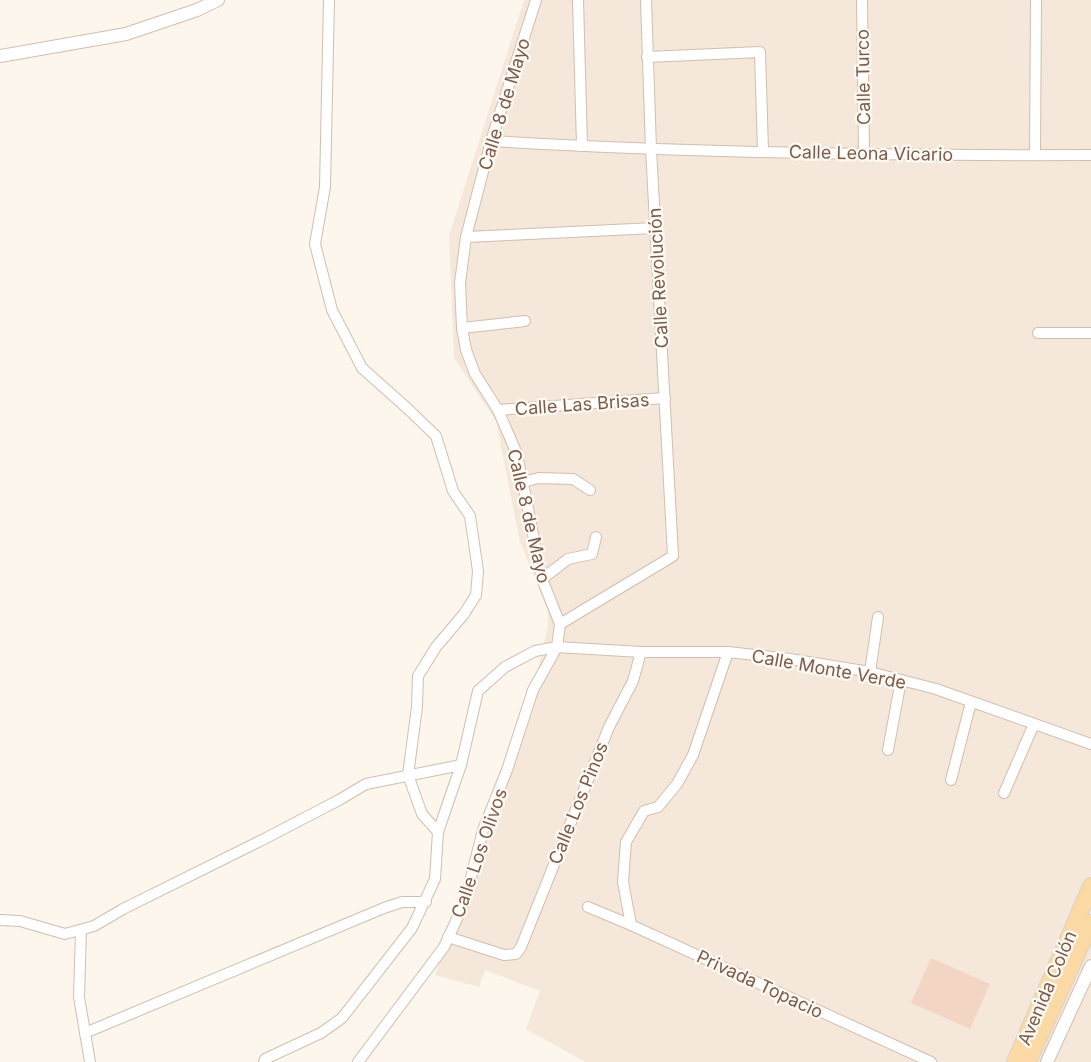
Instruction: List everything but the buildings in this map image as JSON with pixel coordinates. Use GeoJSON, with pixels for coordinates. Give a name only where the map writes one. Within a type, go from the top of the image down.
{"type":"FeatureCollection","features":[{"type":"Feature","properties":{"kind":"main road","name":"Avenida Colón"},"geometry":{"type":"LineString","coordinates":[[1015,1062],[1091,886]]}},
{"type":"Feature","properties":{"kind":"main road","name":"Avenida Colón"},"geometry":{"type":"LineString","coordinates":[[1028,1062],[1091,923]]}},
{"type":"Feature","properties":{"kind":"street"},"geometry":{"type":"LineString","coordinates":[[0,56],[126,34],[197,10],[218,0]]}},
{"type":"Feature","properties":{"kind":"street"},"geometry":{"type":"LineString","coordinates":[[329,0],[325,187],[315,244],[317,253],[332,310],[362,368],[436,436],[453,491],[470,516],[478,571],[476,595],[464,614],[436,647],[418,676],[417,707],[408,775],[422,814],[438,832]]}},
{"type":"Feature","properties":{"kind":"street","name":"Calle 8 de Mayo"},"geometry":{"type":"LineString","coordinates":[[536,0],[492,141],[466,237],[460,283],[462,328],[466,350],[475,374],[498,410],[517,454],[542,580],[560,624]]}},
{"type":"Feature","properties":{"kind":"street"},"geometry":{"type":"LineString","coordinates":[[578,0],[582,146]]}},
{"type":"Feature","properties":{"kind":"street","name":"Calle Revolución"},"geometry":{"type":"LineString","coordinates":[[560,624],[674,556],[651,149],[646,0]]}},
{"type":"Feature","properties":{"kind":"street","name":"Calle Turco"},"geometry":{"type":"LineString","coordinates":[[862,0],[864,153]]}},
{"type":"Feature","properties":{"kind":"street"},"geometry":{"type":"LineString","coordinates":[[1035,155],[1036,0]]}},
{"type":"Feature","properties":{"kind":"street"},"geometry":{"type":"LineString","coordinates":[[647,57],[760,52],[763,151]]}},
{"type":"Feature","properties":{"kind":"street","name":"Calle Leona Vicario"},"geometry":{"type":"LineString","coordinates":[[492,141],[651,149],[1091,155]]}},
{"type":"Feature","properties":{"kind":"street"},"geometry":{"type":"LineString","coordinates":[[466,237],[655,228]]}},
{"type":"Feature","properties":{"kind":"street"},"geometry":{"type":"LineString","coordinates":[[462,328],[525,321]]}},
{"type":"Feature","properties":{"kind":"street"},"geometry":{"type":"LineString","coordinates":[[1038,333],[1091,333]]}},
{"type":"Feature","properties":{"kind":"street","name":"Calle Las Brisas"},"geometry":{"type":"LineString","coordinates":[[498,410],[665,398]]}},
{"type":"Feature","properties":{"kind":"street"},"geometry":{"type":"LineString","coordinates":[[523,482],[539,478],[573,479],[590,490]]}},
{"type":"Feature","properties":{"kind":"street"},"geometry":{"type":"LineString","coordinates":[[542,580],[568,559],[592,554],[596,537]]}},
{"type":"Feature","properties":{"kind":"street"},"geometry":{"type":"LineString","coordinates":[[870,672],[878,616]]}},
{"type":"Feature","properties":{"kind":"street","name":"Calle Los Olivos"},"geometry":{"type":"LineString","coordinates":[[358,1062],[444,948],[465,900],[483,830],[507,770],[533,690],[557,646],[560,624]]}},
{"type":"Feature","properties":{"kind":"street","name":"Calle Monte Verde"},"geometry":{"type":"LineString","coordinates":[[264,1062],[265,1059],[321,1032],[342,1018],[412,928],[426,902],[435,879],[438,832],[461,765],[478,691],[505,667],[534,651],[557,646],[641,652],[728,652],[790,659],[870,672],[936,689],[1091,744]]}},
{"type":"Feature","properties":{"kind":"street","name":"Calle Los Pinos"},"geometry":{"type":"LineString","coordinates":[[448,937],[504,955],[516,954],[521,947],[609,726],[632,681],[641,652]]}},
{"type":"Feature","properties":{"kind":"street"},"geometry":{"type":"LineString","coordinates":[[631,925],[623,882],[626,842],[644,811],[658,807],[677,784],[693,755],[728,652]]}},
{"type":"Feature","properties":{"kind":"street"},"geometry":{"type":"LineString","coordinates":[[888,750],[901,680]]}},
{"type":"Feature","properties":{"kind":"street"},"geometry":{"type":"LineString","coordinates":[[951,780],[971,702]]}},
{"type":"Feature","properties":{"kind":"street"},"geometry":{"type":"LineString","coordinates":[[1004,793],[1034,724]]}},
{"type":"Feature","properties":{"kind":"street"},"geometry":{"type":"LineString","coordinates":[[0,920],[20,921],[65,934],[94,926],[123,909],[339,800],[366,784],[461,765]]}},
{"type":"Feature","properties":{"kind":"street"},"geometry":{"type":"LineString","coordinates":[[85,1033],[384,908],[402,902],[426,902]]}},
{"type":"Feature","properties":{"kind":"street","name":"Privada Topacio"},"geometry":{"type":"LineString","coordinates":[[588,907],[932,1062]]}},
{"type":"Feature","properties":{"kind":"street"},"geometry":{"type":"LineString","coordinates":[[81,930],[79,997],[90,1062]]}},
{"type":"Feature","properties":{"kind":"street"},"geometry":{"type":"LineString","coordinates":[[1047,1062],[1091,966]]}},
{"type":"Feature","properties":{"kind":"shaded area"},"geometry":{"type":"Polygon","coordinates":[[[524,0],[1091,0],[1091,1062],[585,1062],[526,1029],[540,991],[485,970],[479,987],[435,975],[529,708],[548,626],[548,611],[520,542],[496,421],[454,358],[449,236],[524,0]]]}}]}
